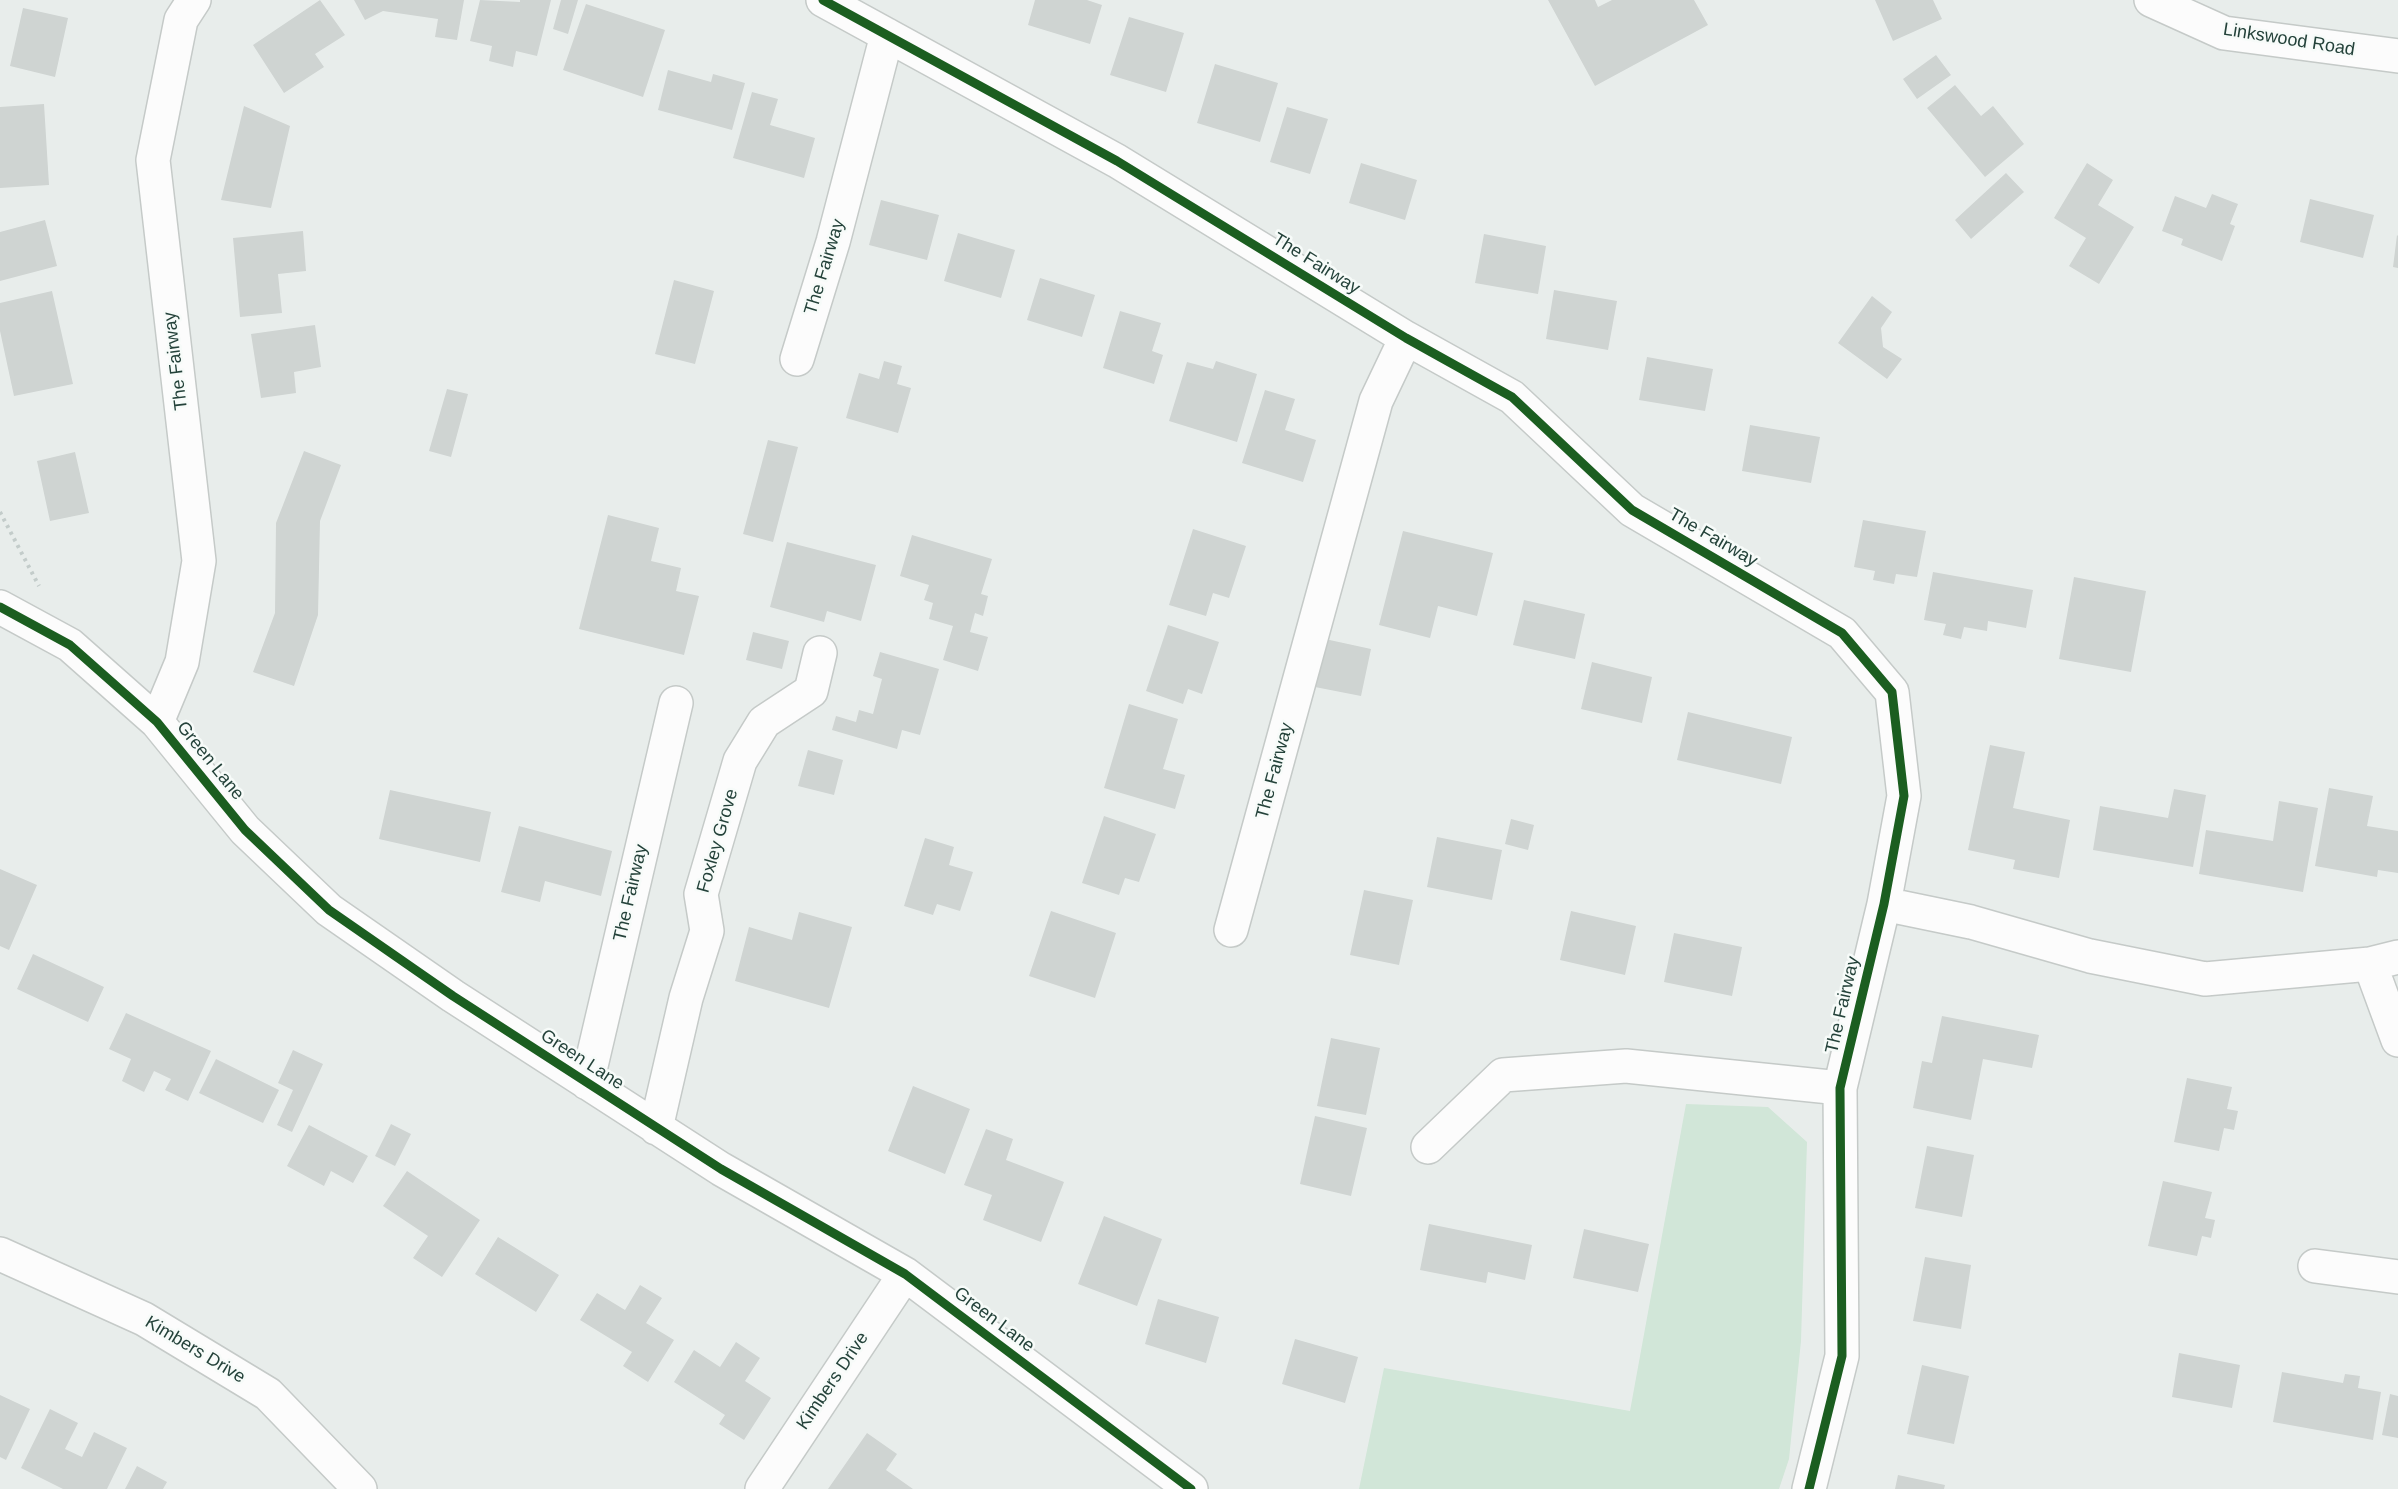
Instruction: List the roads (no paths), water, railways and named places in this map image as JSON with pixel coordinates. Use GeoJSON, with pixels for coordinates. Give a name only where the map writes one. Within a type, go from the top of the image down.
{"type":"FeatureCollection","features":[{"type":"Feature","properties":{"kind":"street","name":"The Fairway"},"geometry":{"type":"LineString","coordinates":[[158,722],[182,662],[199,561],[153,160],[181,20],[194,0]]}},
{"type":"Feature","properties":{"kind":"street","name":"The Fairway"},"geometry":{"type":"LineString","coordinates":[[823,0],[1117,161],[1406,338],[1512,397],[1632,510],[1842,633],[1892,692],[1904,796],[1884,904],[1840,1088],[1842,1356],[1809,1489]]}},
{"type":"Feature","properties":{"kind":"street","name":"Linkswood Road"},"geometry":{"type":"LineString","coordinates":[[2151,0],[2223,33],[2398,56]]}},
{"type":"Feature","properties":{"kind":"street","name":"The Fairway"},"geometry":{"type":"LineString","coordinates":[[797,359],[833,242],[888,35]]}},
{"type":"Feature","properties":{"kind":"street","name":"The Fairway"},"geometry":{"type":"LineString","coordinates":[[1232,930],[1376,401],[1406,338]]}},
{"type":"Feature","properties":{"kind":"street","name":"Green Lane"},"geometry":{"type":"LineString","coordinates":[[0,607],[70,645],[158,722],[245,830],[329,910],[453,996],[656,1128],[721,1169],[905,1274],[1191,1489]]}},
{"type":"Feature","properties":{"kind":"street","name":"Foxley Grove"},"geometry":{"type":"LineString","coordinates":[[656,1128],[686,998],[706,931],[700,894],[740,761],[764,722],[811,691],[820,653]]}},
{"type":"Feature","properties":{"kind":"street","name":"The Fairway"},"geometry":{"type":"LineString","coordinates":[[586,1083],[676,703]]}},
{"type":"Feature","properties":{"kind":"street"},"geometry":{"type":"LineString","coordinates":[[1884,904],[1971,922],[2090,956],[2205,979],[2384,960],[2398,1040]]}},
{"type":"Feature","properties":{"kind":"street"},"geometry":{"type":"LineString","coordinates":[[1428,1147],[1503,1075],[1626,1066],[1840,1088]]}},
{"type":"Feature","properties":{"kind":"street","name":"Kimbers Drive"},"geometry":{"type":"LineString","coordinates":[[0,1254],[144,1319],[268,1394],[360,1489]]}},
{"type":"Feature","properties":{"kind":"street"},"geometry":{"type":"LineString","coordinates":[[2314,1266],[2398,1277]]}},
{"type":"Feature","properties":{"kind":"street","name":"Kimbers Drive"},"geometry":{"type":"LineString","coordinates":[[762,1489],[905,1274]]}}]}
